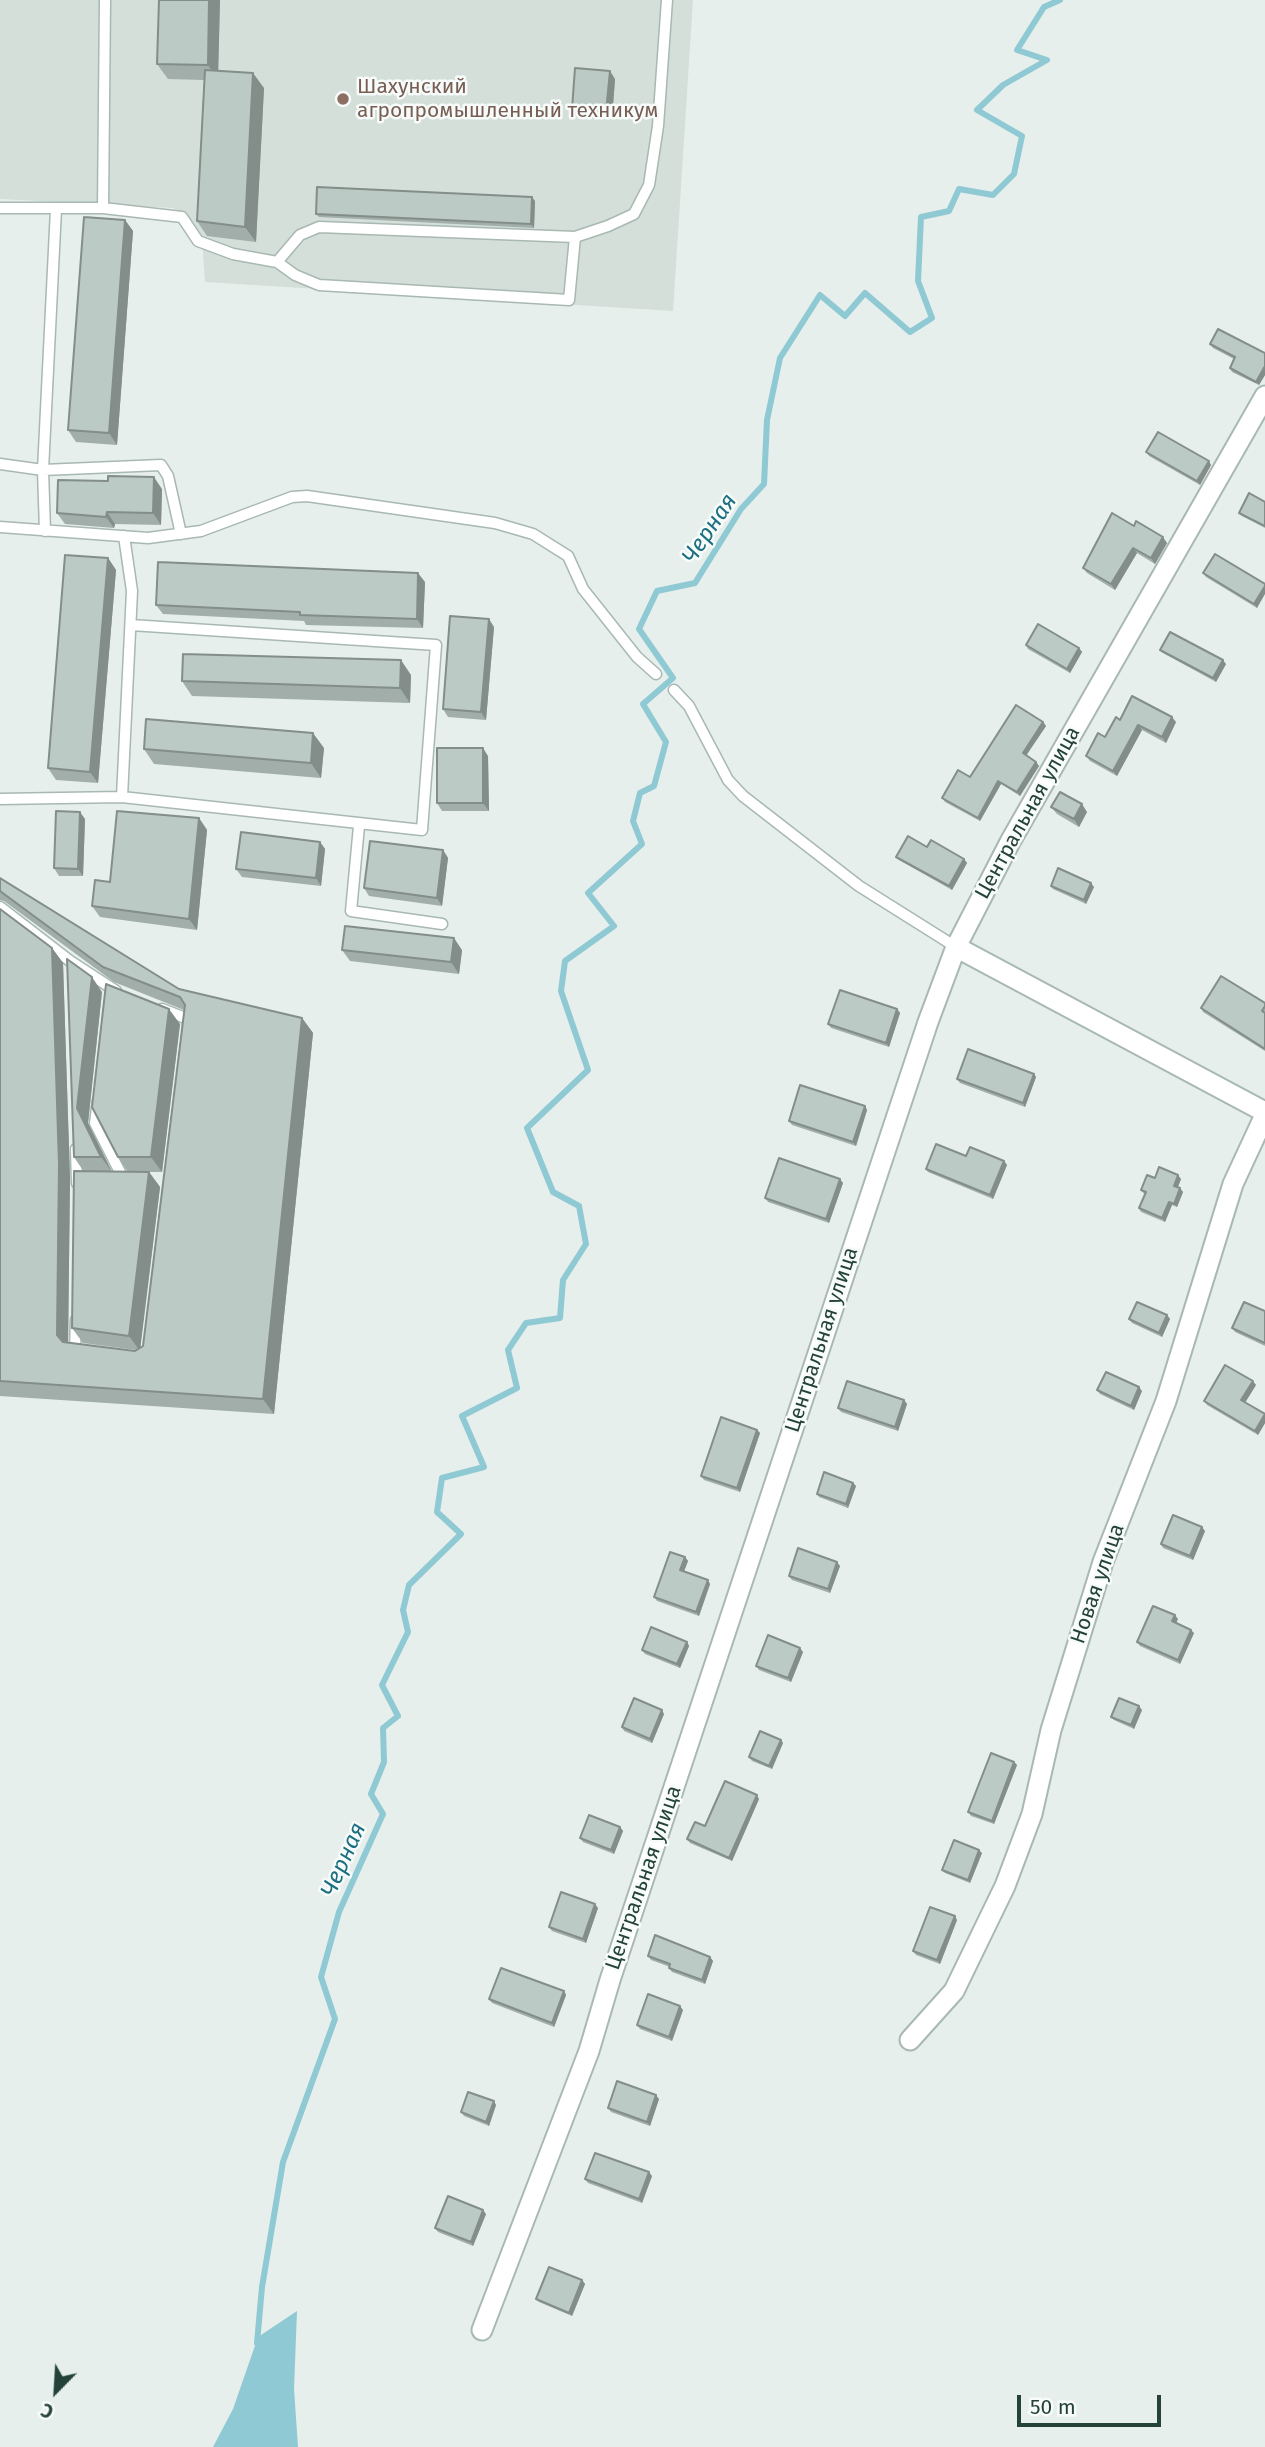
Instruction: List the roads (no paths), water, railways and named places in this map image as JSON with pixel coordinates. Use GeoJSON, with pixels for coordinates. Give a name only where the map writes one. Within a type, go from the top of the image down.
{"type":"FeatureCollection","features":[{"type":"Feature","properties":{"kind":"street","name":"Центральная улица"},"geometry":{"type":"LineString","coordinates":[[482,2330],[589,2052],[610,1980],[915,1061],[956,947],[1010,842],[1265,396]]}},
{"type":"Feature","properties":{"kind":"street"},"geometry":{"type":"LineString","coordinates":[[956,947],[1265,1113]]}},
{"type":"Feature","properties":{"kind":"street","name":"Новая улица"},"geometry":{"type":"LineString","coordinates":[[910,2040],[954,1991],[1005,1885],[1032,1814],[1051,1730],[1103,1562],[1166,1401],[1233,1184],[1265,1113]]}},
{"type":"Feature","properties":{"kind":"lane"},"geometry":{"type":"LineString","coordinates":[[103,208],[105,0]]}},
{"type":"Feature","properties":{"kind":"lane"},"geometry":{"type":"LineString","coordinates":[[277,262],[300,235],[319,227],[575,237],[634,214],[649,185],[658,126],[667,0]]}},
{"type":"Feature","properties":{"kind":"lane"},"geometry":{"type":"LineString","coordinates":[[0,208],[103,208],[182,217],[198,241],[233,254],[277,262],[295,275],[319,285],[569,300],[575,237]]}},
{"type":"Feature","properties":{"kind":"lane"},"geometry":{"type":"LineString","coordinates":[[46,531],[43,470],[56,209]]}},
{"type":"Feature","properties":{"kind":"lane"},"geometry":{"type":"LineString","coordinates":[[0,464],[43,470],[161,465],[168,476],[181,534]]}},
{"type":"Feature","properties":{"kind":"lane"},"geometry":{"type":"LineString","coordinates":[[0,527],[148,538],[201,531],[292,497],[307,496],[508,526],[533,534],[568,556],[583,589],[638,657],[656,674]]}},
{"type":"Feature","properties":{"kind":"lane"},"geometry":{"type":"LineString","coordinates":[[122,797],[132,591],[124,536]]}},
{"type":"Feature","properties":{"kind":"lane"},"geometry":{"type":"LineString","coordinates":[[0,799],[122,797],[422,830],[436,645],[131,625]]}},
{"type":"Feature","properties":{"kind":"lane"},"geometry":{"type":"LineString","coordinates":[[674,690],[689,706],[729,780],[743,796],[859,886],[956,947]]}},
{"type":"Feature","properties":{"kind":"lane"},"geometry":{"type":"LineString","coordinates":[[359,825],[351,911],[442,924]]}},
{"type":"Feature","properties":{"kind":"lane"},"geometry":{"type":"LineString","coordinates":[[0,908],[110,994],[123,994]]}},
{"type":"Feature","properties":{"kind":"lane"},"geometry":{"type":"LineString","coordinates":[[70,961],[70,975]]}},
{"type":"Feature","properties":{"kind":"lane"},"geometry":{"type":"LineString","coordinates":[[149,1004],[188,1019],[187,1033]]}},
{"type":"Feature","properties":{"kind":"lane"},"geometry":{"type":"LineString","coordinates":[[100,1084],[95,1123],[129,1179],[112,1179]]}},
{"type":"Feature","properties":{"kind":"lane"},"geometry":{"type":"LineString","coordinates":[[76,1138],[77,1192]]}},
{"type":"Feature","properties":{"kind":"lane"},"geometry":{"type":"LineString","coordinates":[[77,1179],[89,1179]]}},
{"type":"Feature","properties":{"kind":"lane"},"geometry":{"type":"LineString","coordinates":[[76,1311],[75,1350],[87,1352]]}},
{"type":"Feature","properties":{"kind":"water"},"geometry":{"type":"Polygon","coordinates":[[[297,2311],[294,2389],[298,2447],[213,2447],[233,2409],[258,2337],[297,2311]]]}},
{"type":"Feature","properties":{"kind":"waterway","name":"Черная"},"geometry":{"type":"LineString","coordinates":[[257,2343],[262,2287],[283,2162],[335,2019],[321,1977],[339,1912],[383,1814],[371,1794],[384,1762],[383,1728],[398,1716],[382,1685],[408,1632],[403,1610],[409,1585],[461,1534],[437,1512],[442,1478],[484,1467],[462,1416],[517,1388],[508,1350],[526,1323],[560,1318],[563,1280],[586,1244],[579,1206],[553,1192],[527,1128],[588,1070],[561,991],[565,961],[614,926],[588,893],[642,844],[633,821],[640,793],[654,786],[666,742],[643,704],[673,678],[639,629],[657,591],[695,583],[741,509],[764,484],[767,420],[780,358],[820,295],[845,316],[865,293],[910,332],[932,318],[918,281],[921,217],[949,211],[959,189],[993,195],[1014,174],[1022,136],[977,110],[1003,85],[1047,60],[1017,50],[1044,7],[1060,0]]}},
{"type":"Feature","properties":{"kind":"place","name":"Шахунский агропромышленный техникум"},"geometry":{"type":"Point","coordinates":[343,99]}}]}
